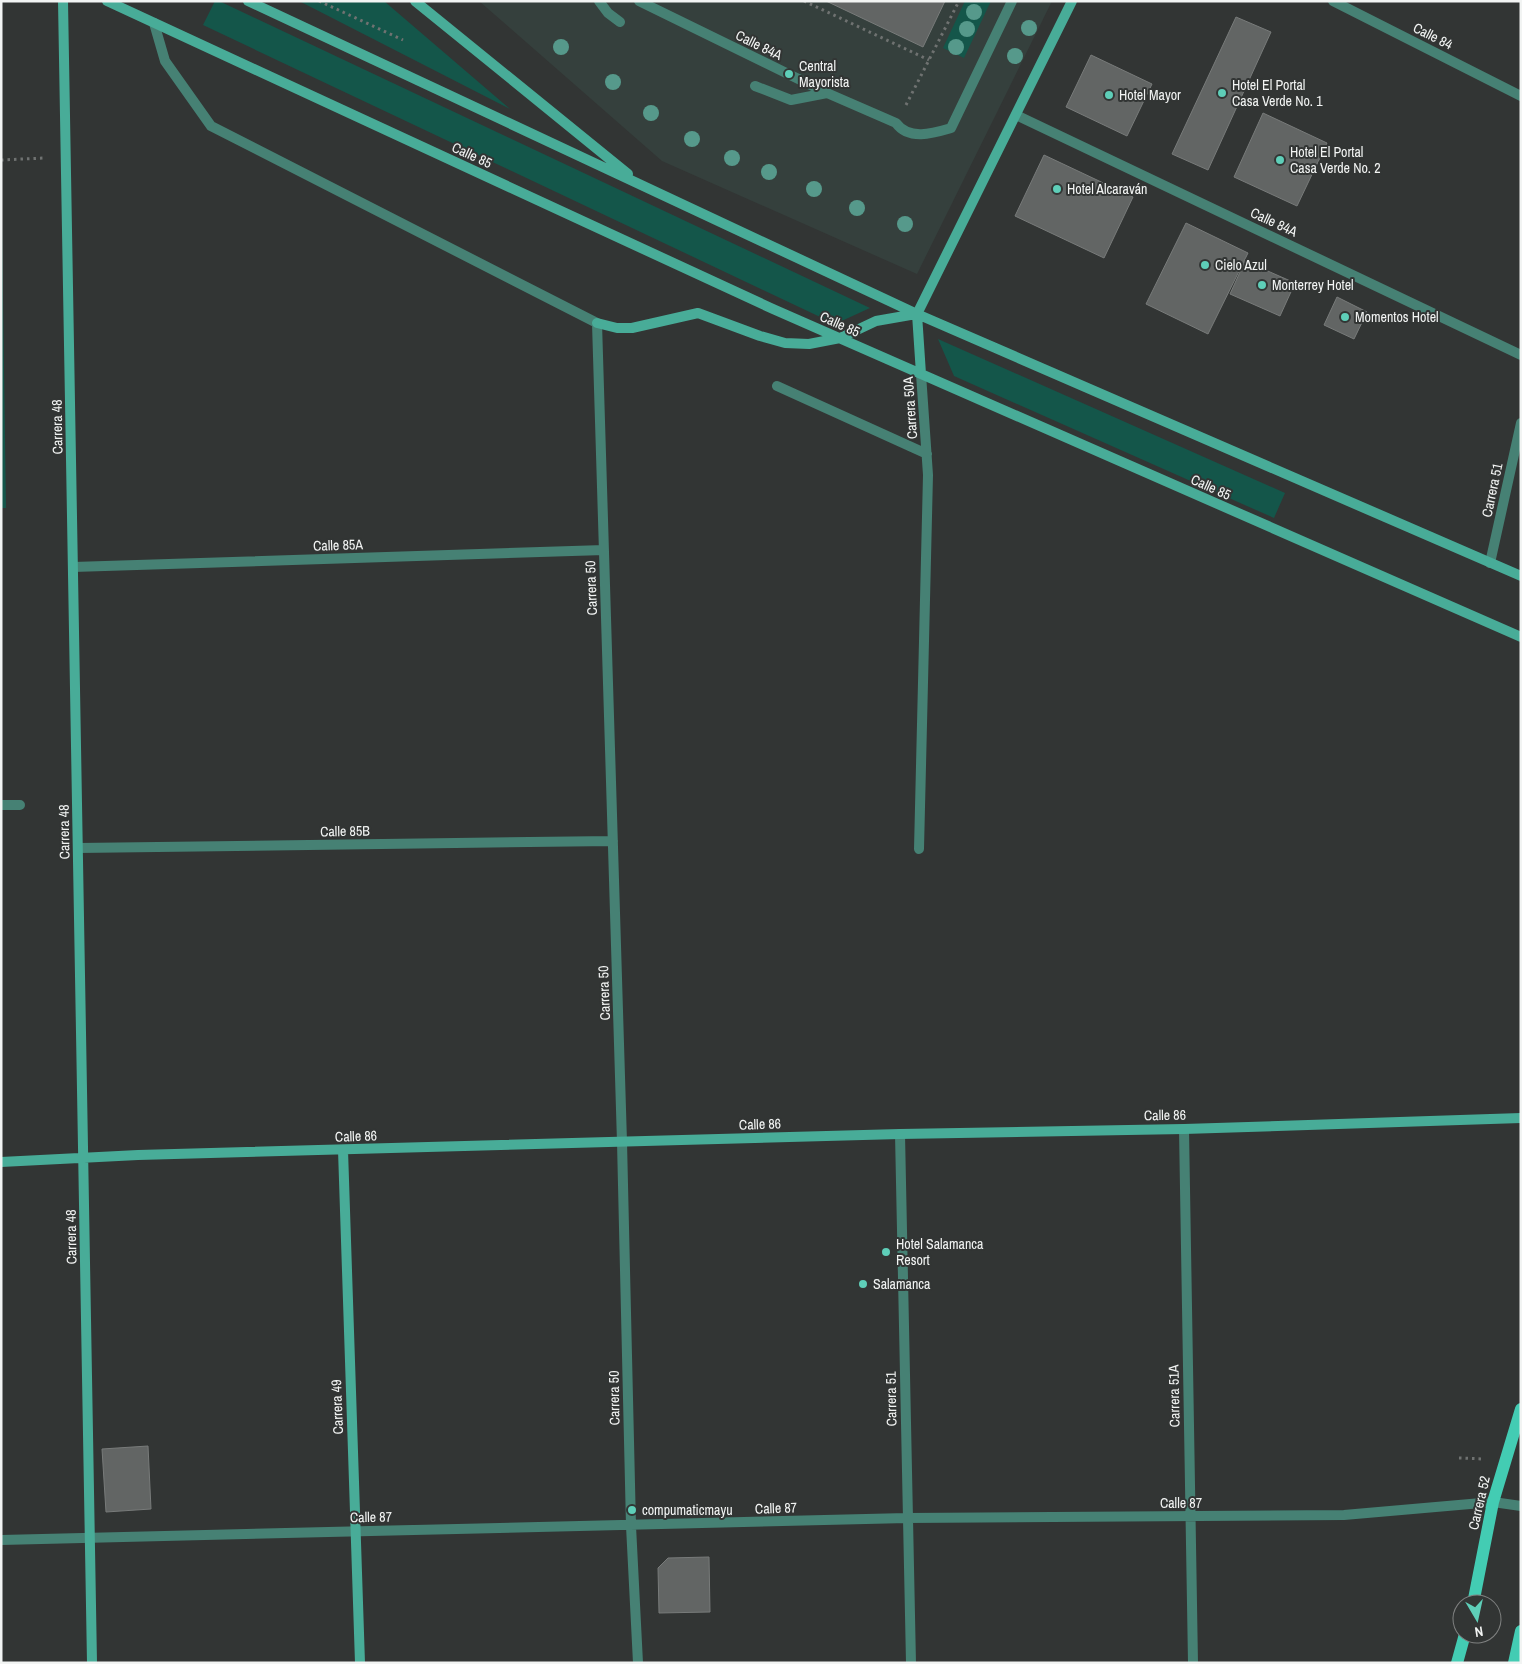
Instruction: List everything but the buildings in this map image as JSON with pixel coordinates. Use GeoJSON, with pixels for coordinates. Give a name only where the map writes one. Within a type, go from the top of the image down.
{"type":"FeatureCollection","features":[{"type":"Feature","properties":{"kind":"main road","name":"Carrera 52"},"geometry":{"type":"LineString","coordinates":[[1475,1594],[1493,1502],[1521,1409]]}},
{"type":"Feature","properties":{"kind":"main road"},"geometry":{"type":"LineString","coordinates":[[1514,1663],[1521,1631]]}},
{"type":"Feature","properties":{"kind":"main road"},"geometry":{"type":"LineString","coordinates":[[1457,1663],[1462,1644]]}},
{"type":"Feature","properties":{"kind":"street","name":"Carrera 48"},"geometry":{"type":"LineString","coordinates":[[63,1],[92,1663]]}},
{"type":"Feature","properties":{"kind":"street","name":"Calle 85"},"geometry":{"type":"LineString","coordinates":[[108,1],[840,338],[1521,637]]}},
{"type":"Feature","properties":{"kind":"street"},"geometry":{"type":"LineString","coordinates":[[248,1],[917,314],[1521,576]]}},
{"type":"Feature","properties":{"kind":"street"},"geometry":{"type":"LineString","coordinates":[[415,1],[640,184]]}},
{"type":"Feature","properties":{"kind":"street"},"geometry":{"type":"LineString","coordinates":[[599,1],[608,13],[620,22]]}},
{"type":"Feature","properties":{"kind":"street","name":"Calle 84A"},"geometry":{"type":"LineString","coordinates":[[639,1],[827,93],[896,123],[900,128],[925,136],[951,128],[1012,1]]}},
{"type":"Feature","properties":{"kind":"street"},"geometry":{"type":"LineString","coordinates":[[917,314],[1072,1]]}},
{"type":"Feature","properties":{"kind":"street","name":"Calle 84"},"geometry":{"type":"LineString","coordinates":[[1333,1],[1521,96]]}},
{"type":"Feature","properties":{"kind":"street"},"geometry":{"type":"LineString","coordinates":[[154,23],[165,61],[211,126],[597,323],[617,328],[632,328],[698,313],[760,336],[785,343],[810,344],[840,338],[876,321],[917,314]]}},
{"type":"Feature","properties":{"kind":"street"},"geometry":{"type":"LineString","coordinates":[[755,86],[792,100],[827,93]]}},
{"type":"Feature","properties":{"kind":"street","name":"Calle 84A"},"geometry":{"type":"LineString","coordinates":[[1016,115],[1521,354]]}},
{"type":"Feature","properties":{"kind":"street","name":"Carrera 50A"},"geometry":{"type":"LineString","coordinates":[[917,314],[927,454],[919,849]]}},
{"type":"Feature","properties":{"kind":"street","name":"Carrera 50"},"geometry":{"type":"LineString","coordinates":[[597,323],[622,1142],[631,1526],[638,1663]]}},
{"type":"Feature","properties":{"kind":"street"},"geometry":{"type":"LineString","coordinates":[[777,386],[927,454]]}},
{"type":"Feature","properties":{"kind":"street","name":"Carrera 51"},"geometry":{"type":"LineString","coordinates":[[1490,562],[1521,423]]}},
{"type":"Feature","properties":{"kind":"street","name":"Calle 85A"},"geometry":{"type":"LineString","coordinates":[[73,567],[604,550]]}},
{"type":"Feature","properties":{"kind":"street"},"geometry":{"type":"LineString","coordinates":[[1,805],[20,805]]}},
{"type":"Feature","properties":{"kind":"street","name":"Calle 85B"},"geometry":{"type":"LineString","coordinates":[[78,848],[613,841]]}},
{"type":"Feature","properties":{"kind":"street","name":"Calle 86"},"geometry":{"type":"LineString","coordinates":[[1,1162],[84,1157],[900,1134],[1184,1129],[1521,1118]]}},
{"type":"Feature","properties":{"kind":"street","name":"Carrera 51A"},"geometry":{"type":"LineString","coordinates":[[1184,1129],[1189,1517],[1193,1663]]}},
{"type":"Feature","properties":{"kind":"street","name":"Carrera 51"},"geometry":{"type":"LineString","coordinates":[[900,1134],[911,1663]]}},
{"type":"Feature","properties":{"kind":"street","name":"Carrera 49"},"geometry":{"type":"LineString","coordinates":[[343,1150],[354,1531],[360,1663]]}},
{"type":"Feature","properties":{"kind":"street","name":"Calle 87"},"geometry":{"type":"LineString","coordinates":[[1,1540],[907,1518],[1344,1515],[1493,1502],[1521,1506]]}},
{"type":"Feature","properties":{"kind":"path"},"geometry":{"type":"LineString","coordinates":[[319,1],[403,40]]}},
{"type":"Feature","properties":{"kind":"path"},"geometry":{"type":"LineString","coordinates":[[804,1],[928,60]]}},
{"type":"Feature","properties":{"kind":"path"},"geometry":{"type":"LineString","coordinates":[[896,123],[959,1]]}},
{"type":"Feature","properties":{"kind":"path"},"geometry":{"type":"LineString","coordinates":[[1,160],[66,156]]}},
{"type":"Feature","properties":{"kind":"shaded area","name":"Central Mayorista"},"geometry":{"type":"Polygon","coordinates":[[[479,1],[1052,1],[917,274],[662,161],[479,1]]]}},
{"type":"Feature","properties":{"kind":"green space"},"geometry":{"type":"Polygon","coordinates":[[[215,1],[219,1],[870,308],[835,324],[203,25],[215,1]]]}},
{"type":"Feature","properties":{"kind":"green space"},"geometry":{"type":"Polygon","coordinates":[[[299,1],[384,1],[510,109],[299,1]]]}},
{"type":"Feature","properties":{"kind":"green space"},"geometry":{"type":"Polygon","coordinates":[[[965,1],[991,1],[964,58],[943,48],[965,1]]]}},
{"type":"Feature","properties":{"kind":"green space"},"geometry":{"type":"Polygon","coordinates":[[[1,157],[6,508],[1,508],[1,157]]]}},
{"type":"Feature","properties":{"kind":"green space"},"geometry":{"type":"Polygon","coordinates":[[[938,339],[1285,493],[1274,518],[954,376],[938,339]]]}},
{"type":"Feature","properties":{"kind":"place","name":"Central Mayorista"},"geometry":{"type":"Point","coordinates":[789,74]}},
{"type":"Feature","properties":{"kind":"place","name":"Hotel El Portal Casa Verde No. 1"},"geometry":{"type":"Point","coordinates":[1222,93]}},
{"type":"Feature","properties":{"kind":"place","name":"Hotel Mayor"},"geometry":{"type":"Point","coordinates":[1109,95]}},
{"type":"Feature","properties":{"kind":"place","name":"Hotel El Portal Casa Verde No. 2"},"geometry":{"type":"Point","coordinates":[1280,160]}},
{"type":"Feature","properties":{"kind":"place","name":"Hotel Alcaraván"},"geometry":{"type":"Point","coordinates":[1057,189]}},
{"type":"Feature","properties":{"kind":"place","name":"Cielo Azul"},"geometry":{"type":"Point","coordinates":[1205,265]}},
{"type":"Feature","properties":{"kind":"place","name":"Monterrey Hotel"},"geometry":{"type":"Point","coordinates":[1262,285]}},
{"type":"Feature","properties":{"kind":"place","name":"Momentos Hotel"},"geometry":{"type":"Point","coordinates":[1345,317]}},
{"type":"Feature","properties":{"kind":"place","name":"Hotel Salamanca Resort"},"geometry":{"type":"Point","coordinates":[886,1252]}},
{"type":"Feature","properties":{"kind":"place","name":"Salamanca"},"geometry":{"type":"Point","coordinates":[863,1284]}},
{"type":"Feature","properties":{"kind":"place","name":"compumaticmayu"},"geometry":{"type":"Point","coordinates":[632,1510]}}]}
